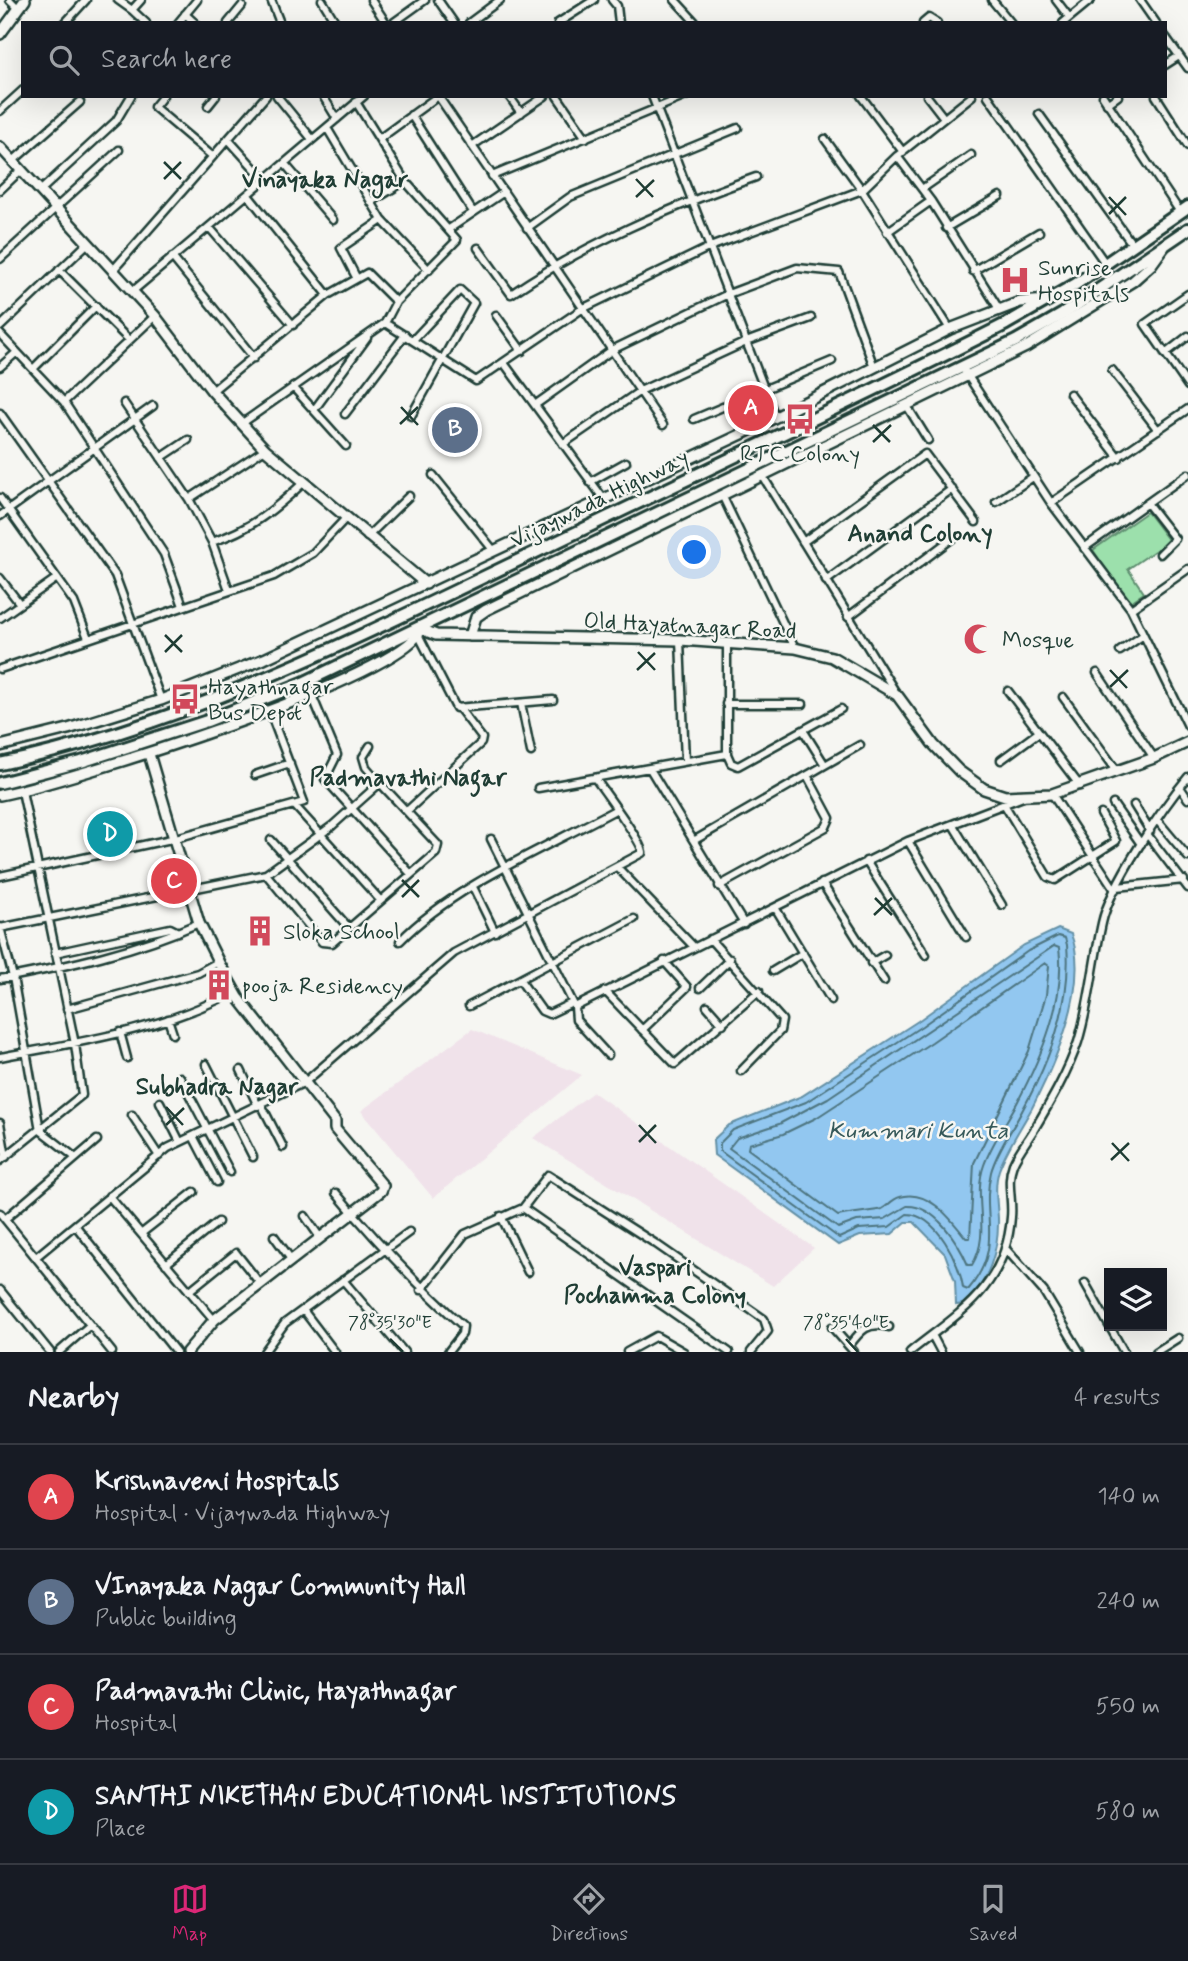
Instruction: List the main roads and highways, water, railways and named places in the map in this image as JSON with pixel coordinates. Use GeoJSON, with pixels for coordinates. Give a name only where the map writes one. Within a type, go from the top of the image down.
{"type":"FeatureCollection","features":[{"type":"Feature","properties":{"kind":"highway","name":"Vijaywada Highway"},"geometry":{"type":"LineString","coordinates":[[0,764],[77,745],[165,716],[295,667],[962,346],[1050,300],[1184,210]]}},
{"type":"Feature","properties":{"kind":"highway","name":"Vijaywada Highway"},"geometry":{"type":"LineString","coordinates":[[0,783],[81,762],[207,721],[420,632],[965,372],[1063,314],[1188,229]]}},
{"type":"Feature","properties":{"kind":"highway"},"geometry":{"type":"LineString","coordinates":[[1119,253],[1130,268]]}},
{"type":"Feature","properties":{"kind":"water","name":"Kummari Kunta"},"geometry":{"type":"Polygon","coordinates":[[[1058,929],[1071,934],[1076,954],[1073,999],[1067,1023],[1041,1090],[999,1170],[996,1188],[997,1241],[991,1265],[980,1286],[964,1304],[956,1305],[955,1281],[945,1254],[914,1222],[906,1222],[892,1234],[860,1236],[838,1245],[714,1155],[713,1140],[729,1125],[802,1096],[918,1021],[1024,945],[1058,929]]]}},
{"type":"Feature","properties":{"kind":"place","name":"Sunrise Hospitals"},"geometry":{"type":"Point","coordinates":[1015,280]}},
{"type":"Feature","properties":{"kind":"place","name":"Krishnaveni Hospitals"},"geometry":{"type":"Point","coordinates":[751,408]}},
{"type":"Feature","properties":{"kind":"place","name":"RTC Colony"},"geometry":{"type":"Point","coordinates":[800,419]}},
{"type":"Feature","properties":{"kind":"place","name":"VInayaka Nagar Community Hall"},"geometry":{"type":"Point","coordinates":[455,430]}},
{"type":"Feature","properties":{"kind":"place","name":"Mosque"},"geometry":{"type":"Point","coordinates":[979,639]}},
{"type":"Feature","properties":{"kind":"place","name":"Hayathnagar Bus Depot"},"geometry":{"type":"Point","coordinates":[185,699]}},
{"type":"Feature","properties":{"kind":"place","name":"SANTHI NIKETHAN EDUCATIONAL INSTITUTIONS"},"geometry":{"type":"Point","coordinates":[110,834]}},
{"type":"Feature","properties":{"kind":"place","name":"Padmavathi Clinic, Hayathnagar"},"geometry":{"type":"Point","coordinates":[174,881]}},
{"type":"Feature","properties":{"kind":"place","name":"Sloka School"},"geometry":{"type":"Point","coordinates":[260,931]}},
{"type":"Feature","properties":{"kind":"place","name":"pooja Residency"},"geometry":{"type":"Point","coordinates":[219,985]}},
{"type":"Feature","properties":{"kind":"district","name":"Vinayaka Nagar"},"geometry":{"type":"Point","coordinates":[325,179]}},
{"type":"Feature","properties":{"kind":"district","name":"Anand Colony"},"geometry":{"type":"Point","coordinates":[920,533]}},
{"type":"Feature","properties":{"kind":"district","name":"Padmavathi Nagar"},"geometry":{"type":"Point","coordinates":[408,777]}},
{"type":"Feature","properties":{"kind":"district","name":"Subhadra Nagar"},"geometry":{"type":"Point","coordinates":[217,1086]}},
{"type":"Feature","properties":{"kind":"district","name":"Vaspari Pochamma Colony"},"geometry":{"type":"Point","coordinates":[655,1281]}}]}
